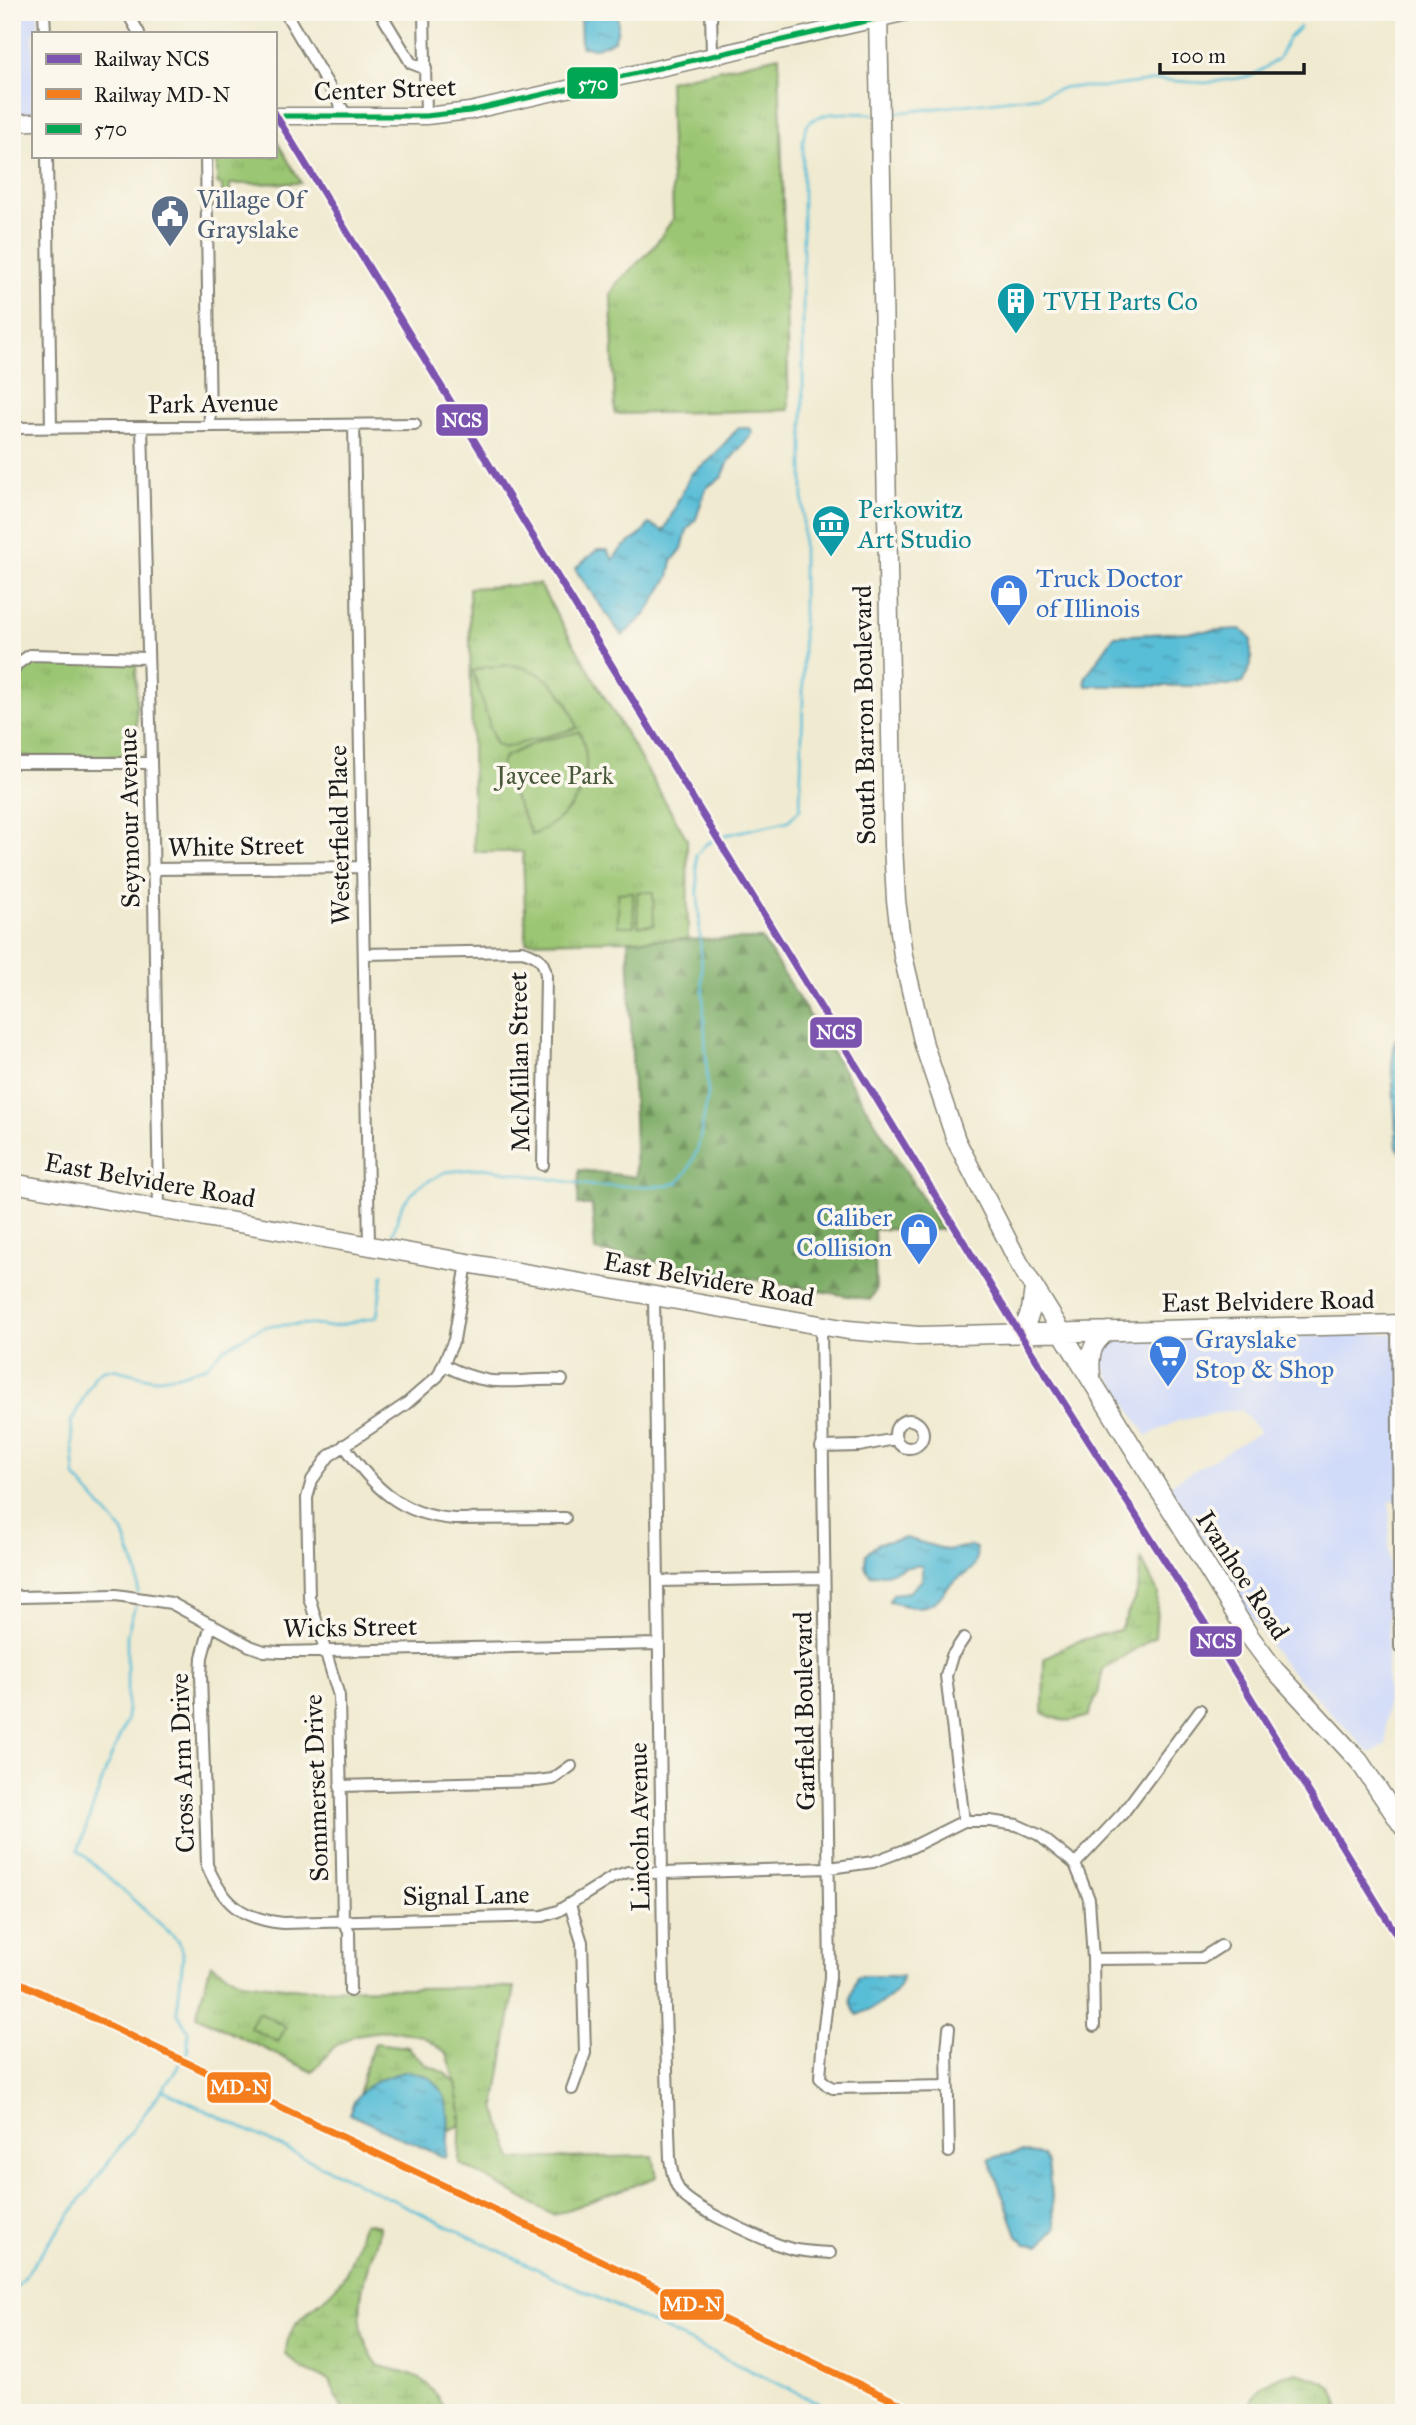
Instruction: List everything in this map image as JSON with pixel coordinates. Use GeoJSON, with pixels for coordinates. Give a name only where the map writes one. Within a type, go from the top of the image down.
{"type":"FeatureCollection","features":[{"type":"Feature","properties":{"kind":"main road","name":"South Barron Boulevard"},"geometry":{"type":"LineString","coordinates":[[878,15],[892,845],[903,956],[924,1045],[956,1140],[1018,1263],[1062,1332]]}},
{"type":"Feature","properties":{"kind":"main road","name":"East Belvidere Road"},"geometry":{"type":"LineString","coordinates":[[12,1183],[821,1325],[919,1336],[1400,1324]]}},
{"type":"Feature","properties":{"kind":"main road"},"geometry":{"type":"LineString","coordinates":[[1022,1334],[1031,1310],[1034,1288]]}},
{"type":"Feature","properties":{"kind":"main road"},"geometry":{"type":"LineString","coordinates":[[1091,1380],[1090,1354],[1093,1346],[1108,1331]]}},
{"type":"Feature","properties":{"kind":"main road","name":"Ivanhoe Road"},"geometry":{"type":"LineString","coordinates":[[1062,1332],[1259,1650],[1281,1678],[1359,1761],[1404,1828]]}},
{"type":"Feature","properties":{"kind":"street"},"geometry":{"type":"LineString","coordinates":[[44,12],[45,32]]}},
{"type":"Feature","properties":{"kind":"street"},"geometry":{"type":"LineString","coordinates":[[127,12],[138,32]]}},
{"type":"Feature","properties":{"kind":"street"},"geometry":{"type":"LineString","coordinates":[[285,12],[346,115]]}},
{"type":"Feature","properties":{"kind":"street"},"geometry":{"type":"LineString","coordinates":[[380,12],[411,63],[426,69]]}},
{"type":"Feature","properties":{"kind":"street"},"geometry":{"type":"LineString","coordinates":[[424,12],[426,116]]}},
{"type":"Feature","properties":{"kind":"street"},"geometry":{"type":"LineString","coordinates":[[710,12],[712,55]]}},
{"type":"Feature","properties":{"kind":"street","name":"Center Street"},"geometry":{"type":"LineString","coordinates":[[276,116],[426,116],[470,111],[878,15],[906,12]]}},
{"type":"Feature","properties":{"kind":"street"},"geometry":{"type":"LineString","coordinates":[[12,123],[32,122]]}},
{"type":"Feature","properties":{"kind":"street"},"geometry":{"type":"LineString","coordinates":[[47,158],[51,428]]}},
{"type":"Feature","properties":{"kind":"street"},"geometry":{"type":"LineString","coordinates":[[206,158],[209,426]]}},
{"type":"Feature","properties":{"kind":"street","name":"Park Avenue"},"geometry":{"type":"LineString","coordinates":[[12,428],[415,424]]}},
{"type":"Feature","properties":{"kind":"street","name":"Westerfield Place"},"geometry":{"type":"LineString","coordinates":[[354,425],[369,1245]]}},
{"type":"Feature","properties":{"kind":"street","name":"Seymour Avenue"},"geometry":{"type":"LineString","coordinates":[[142,427],[159,1209]]}},
{"type":"Feature","properties":{"kind":"street"},"geometry":{"type":"LineString","coordinates":[[12,675],[16,665],[30,655],[148,658]]}},
{"type":"Feature","properties":{"kind":"street"},"geometry":{"type":"LineString","coordinates":[[12,752],[12,763],[151,763]]}},
{"type":"Feature","properties":{"kind":"street","name":"White Street"},"geometry":{"type":"LineString","coordinates":[[152,869],[362,867]]}},
{"type":"Feature","properties":{"kind":"street","name":"McMillan Street"},"geometry":{"type":"LineString","coordinates":[[364,954],[522,951],[540,958],[546,975],[543,1165]]}},
{"type":"Feature","properties":{"kind":"street","name":"Sommerset Drive"},"geometry":{"type":"LineString","coordinates":[[351,1991],[349,1933],[343,1920],[339,1696],[309,1597],[307,1498],[320,1466],[344,1444],[424,1391],[438,1376],[454,1340],[467,1263]]}},
{"type":"Feature","properties":{"kind":"street","name":"Lincoln Avenue"},"geometry":{"type":"LineString","coordinates":[[654,1296],[663,1949],[670,2159],[674,2178],[682,2193],[697,2206],[773,2243],[805,2251],[830,2253]]}},
{"type":"Feature","properties":{"kind":"street"},"geometry":{"type":"LineString","coordinates":[[1400,1324],[1400,1647]]}},
{"type":"Feature","properties":{"kind":"street","name":"Garfield Boulevard"},"geometry":{"type":"LineString","coordinates":[[821,1325],[830,1977],[820,2070],[823,2082],[833,2088],[948,2086]]}},
{"type":"Feature","properties":{"kind":"street"},"geometry":{"type":"LineString","coordinates":[[444,1365],[471,1377],[497,1383],[562,1380]]}},
{"type":"Feature","properties":{"kind":"street"},"geometry":{"type":"LineString","coordinates":[[821,1447],[859,1446],[895,1438]]}},
{"type":"Feature","properties":{"kind":"street"},"geometry":{"type":"LineString","coordinates":[[344,1444],[364,1475],[378,1488],[419,1513],[454,1519],[565,1518]]}},
{"type":"Feature","properties":{"kind":"street"},"geometry":{"type":"LineString","coordinates":[[658,1581],[824,1578]]}},
{"type":"Feature","properties":{"kind":"street","name":"Wicks Street"},"geometry":{"type":"LineString","coordinates":[[12,1594],[19,1597],[116,1595],[171,1603],[264,1651],[659,1644]]}},
{"type":"Feature","properties":{"kind":"street","name":"Cross Arm Drive"},"geometry":{"type":"LineString","coordinates":[[211,1625],[202,1657],[201,1675],[207,1865],[214,1881],[229,1903],[251,1917],[283,1923],[343,1920]]}},
{"type":"Feature","properties":{"kind":"street"},"geometry":{"type":"LineString","coordinates":[[964,1638],[952,1656],[946,1676],[964,1821],[1017,1825],[1039,1835],[1075,1864],[1089,1899],[1094,2026]]}},
{"type":"Feature","properties":{"kind":"street"},"geometry":{"type":"LineString","coordinates":[[1075,1864],[1123,1813],[1200,1710]]}},
{"type":"Feature","properties":{"kind":"street"},"geometry":{"type":"LineString","coordinates":[[341,1786],[537,1782],[553,1779],[571,1766]]}},
{"type":"Feature","properties":{"kind":"street","name":"Signal Lane"},"geometry":{"type":"LineString","coordinates":[[343,1920],[525,1918],[558,1912],[613,1877],[628,1872],[830,1868],[873,1861],[910,1848],[964,1821]]}},
{"type":"Feature","properties":{"kind":"street"},"geometry":{"type":"LineString","coordinates":[[570,1905],[582,1942],[585,2053],[572,2089]]}},
{"type":"Feature","properties":{"kind":"street"},"geometry":{"type":"LineString","coordinates":[[1093,1959],[1202,1958],[1221,1946]]}},
{"type":"Feature","properties":{"kind":"street"},"geometry":{"type":"LineString","coordinates":[[949,2028],[949,2152]]}},
{"type":"Feature","properties":{"kind":"shaded area"},"geometry":{"type":"Polygon","coordinates":[[[12,12],[38,12],[38,32],[32,32],[32,116],[12,116],[12,12]]]}},
{"type":"Feature","properties":{"kind":"shaded area"},"geometry":{"type":"Polygon","coordinates":[[[1404,1333],[1404,1500],[1390,1501],[1386,1745],[1370,1753],[1283,1663],[1260,1631],[1169,1485],[1260,1432],[1240,1409],[1177,1421],[1147,1436],[1098,1358],[1110,1341],[1404,1333]]]}},
{"type":"Feature","properties":{"kind":"green space"},"geometry":{"type":"Polygon","coordinates":[[[779,56],[789,410],[615,414],[611,294],[617,283],[652,249],[673,219],[669,81],[779,56]]]}},
{"type":"Feature","properties":{"kind":"green space"},"geometry":{"type":"Polygon","coordinates":[[[276,140],[301,183],[230,184],[230,195],[222,195],[222,187],[217,182],[217,158],[276,158],[276,140]]]}},
{"type":"Feature","properties":{"kind":"green space","name":"Jaycee Park"},"geometry":{"type":"Polygon","coordinates":[[[539,584],[687,839],[688,939],[526,942],[523,852],[474,852],[469,588],[539,584]]]}},
{"type":"Feature","properties":{"kind":"green space"},"geometry":{"type":"Polygon","coordinates":[[[136,660],[137,756],[20,755],[16,680],[23,667],[36,662],[136,660]]]}},
{"type":"Feature","properties":{"kind":"green space"},"geometry":{"type":"Polygon","coordinates":[[[512,665],[536,673],[554,686],[568,705],[577,728],[503,748],[495,743],[473,671],[512,665]]]}},
{"type":"Feature","properties":{"kind":"green space"},"geometry":{"type":"Polygon","coordinates":[[[580,732],[586,766],[579,794],[560,817],[532,835],[500,767],[504,757],[539,741],[580,732]]]}},
{"type":"Feature","properties":{"kind":"green space"},"geometry":{"type":"Polygon","coordinates":[[[633,892],[634,926],[618,926],[618,893],[633,892]]]}},
{"type":"Feature","properties":{"kind":"green space"},"geometry":{"type":"Polygon","coordinates":[[[637,892],[653,892],[654,925],[638,926],[637,892]]]}},
{"type":"Feature","properties":{"kind":"green space"},"geometry":{"type":"Polygon","coordinates":[[[762,939],[942,1230],[874,1229],[876,1290],[870,1300],[595,1251],[592,1205],[578,1205],[579,1170],[636,1177],[628,940],[762,939]]]}},
{"type":"Feature","properties":{"kind":"green space"},"geometry":{"type":"Polygon","coordinates":[[[1141,1559],[1158,1593],[1155,1637],[1103,1669],[1098,1694],[1088,1716],[1065,1720],[1043,1713],[1044,1659],[1072,1644],[1120,1630],[1138,1591],[1141,1559]]]}},
{"type":"Feature","properties":{"kind":"green space"},"geometry":{"type":"Polygon","coordinates":[[[211,1964],[242,1982],[301,1989],[515,1987],[495,2107],[513,2159],[653,2156],[657,2177],[553,2215],[459,2163],[461,2113],[447,2053],[422,2036],[390,2030],[355,2035],[334,2047],[313,2072],[196,2016],[211,1964]]]}},
{"type":"Feature","properties":{"kind":"green space"},"geometry":{"type":"Polygon","coordinates":[[[258,2012],[286,2027],[278,2042],[250,2028],[258,2012]]]}},
{"type":"Feature","properties":{"kind":"green space"},"geometry":{"type":"Polygon","coordinates":[[[375,2043],[408,2047],[425,2064],[446,2074],[456,2083],[461,2113],[459,2126],[449,2131],[446,2103],[439,2087],[360,2092],[366,2063],[375,2043]]]}},
{"type":"Feature","properties":{"kind":"green space"},"geometry":{"type":"Polygon","coordinates":[[[363,2224],[379,2226],[361,2298],[361,2322],[366,2345],[379,2366],[412,2375],[427,2384],[447,2413],[344,2413],[329,2380],[304,2370],[286,2355],[291,2332],[304,2315],[343,2278],[363,2224]]]}},
{"type":"Feature","properties":{"kind":"green space"},"geometry":{"type":"Polygon","coordinates":[[[1296,2373],[1319,2380],[1332,2388],[1339,2400],[1339,2409],[1331,2413],[1253,2410],[1250,2406],[1261,2386],[1281,2376],[1296,2373]]]}},
{"type":"Feature","properties":{"kind":"water"},"geometry":{"type":"Polygon","coordinates":[[[580,12],[618,12],[618,29],[614,41],[597,48],[581,47],[580,12]]]}},
{"type":"Feature","properties":{"kind":"water"},"geometry":{"type":"Polygon","coordinates":[[[738,428],[750,428],[753,433],[729,461],[722,477],[706,488],[696,519],[687,530],[682,549],[672,561],[669,577],[646,614],[622,636],[575,569],[597,550],[607,550],[613,560],[649,524],[664,531],[691,474],[711,459],[738,428]]]}},
{"type":"Feature","properties":{"kind":"water"},"geometry":{"type":"Polygon","coordinates":[[[1241,629],[1251,639],[1251,665],[1242,683],[1227,686],[1086,686],[1085,678],[1114,636],[1241,629]]]}},
{"type":"Feature","properties":{"kind":"water"},"geometry":{"type":"Polygon","coordinates":[[[1395,1039],[1404,1039],[1404,1157],[1397,1147],[1392,1066],[1395,1039]]]}},
{"type":"Feature","properties":{"kind":"water"},"geometry":{"type":"Polygon","coordinates":[[[906,1538],[947,1550],[970,1546],[976,1548],[975,1563],[969,1572],[954,1581],[932,1603],[914,1607],[889,1601],[893,1594],[909,1592],[922,1580],[922,1566],[870,1575],[865,1566],[866,1554],[879,1543],[906,1538]]]}},
{"type":"Feature","properties":{"kind":"water"},"geometry":{"type":"Polygon","coordinates":[[[858,1976],[902,1976],[897,1990],[891,1996],[857,2015],[851,2000],[858,1976]]]}},
{"type":"Feature","properties":{"kind":"water"},"geometry":{"type":"Polygon","coordinates":[[[408,2071],[430,2078],[443,2094],[448,2115],[446,2158],[349,2114],[358,2096],[371,2084],[408,2071]]]}},
{"type":"Feature","properties":{"kind":"water"},"geometry":{"type":"Polygon","coordinates":[[[1021,2152],[1042,2155],[1048,2164],[1056,2228],[1040,2245],[1026,2244],[1017,2235],[989,2158],[1021,2152]]]}},
{"type":"Feature","properties":{"kind":"waterway"},"geometry":{"type":"LineString","coordinates":[[1311,16],[1314,12]]}},
{"type":"Feature","properties":{"kind":"waterway"},"geometry":{"type":"LineString","coordinates":[[887,114],[1039,96],[1066,87],[1106,87],[1159,80],[1206,83],[1252,76],[1278,59],[1289,38],[1300,27]]}},
{"type":"Feature","properties":{"kind":"waterway"},"geometry":{"type":"LineString","coordinates":[[393,1233],[402,1205],[419,1186],[445,1172],[483,1168],[594,1186],[665,1186],[679,1182],[698,1148],[708,1095],[696,855],[706,844],[725,835],[788,821],[800,809],[803,701],[804,134],[812,120],[828,114],[873,114]]}},
{"type":"Feature","properties":{"kind":"waterway"},"geometry":{"type":"LineString","coordinates":[[138,1593],[138,1575],[123,1532],[75,1477],[71,1422],[95,1376],[103,1370],[113,1369],[153,1379],[179,1375],[207,1366],[222,1350],[267,1326],[305,1324],[331,1327],[377,1317],[383,1274]]}},
{"type":"Feature","properties":{"kind":"waterway"},"geometry":{"type":"LineString","coordinates":[[12,2293],[173,2075],[188,2050],[188,2031],[177,2012],[183,1957],[179,1941],[78,1850],[108,1764],[127,1720],[127,1634],[135,1606]]}},
{"type":"Feature","properties":{"kind":"waterway"},"geometry":{"type":"LineString","coordinates":[[163,2090],[839,2413]]}},
{"type":"Feature","properties":{"kind":"rail line","name":"NCS"},"geometry":{"type":"LineString","coordinates":[[276,116],[1020,1334],[1211,1633],[1404,1947]]}},
{"type":"Feature","properties":{"kind":"rail line","name":"MD-N"},"geometry":{"type":"LineString","coordinates":[[12,1979],[919,2413]]}},
{"type":"Feature","properties":{"kind":"transit line","name":"570"},"geometry":{"type":"LineString","coordinates":[[276,116],[426,116],[470,111],[906,12]]}},
{"type":"Feature","properties":{"kind":"place","name":"Village Of Grayslake"},"geometry":{"type":"Point","coordinates":[170,248]}},
{"type":"Feature","properties":{"kind":"place","name":"TVH Parts Co"},"geometry":{"type":"Point","coordinates":[1016,335]}},
{"type":"Feature","properties":{"kind":"place","name":"Perkowitz Art Studio"},"geometry":{"type":"Point","coordinates":[831,558]}},
{"type":"Feature","properties":{"kind":"place","name":"Truck Doctor of Illinois"},"geometry":{"type":"Point","coordinates":[1009,627]}},
{"type":"Feature","properties":{"kind":"place","name":"Caliber Collision"},"geometry":{"type":"Point","coordinates":[919,1266]}},
{"type":"Feature","properties":{"kind":"place","name":"Grayslake Stop & Shop"},"geometry":{"type":"Point","coordinates":[1168,1388]}}]}
